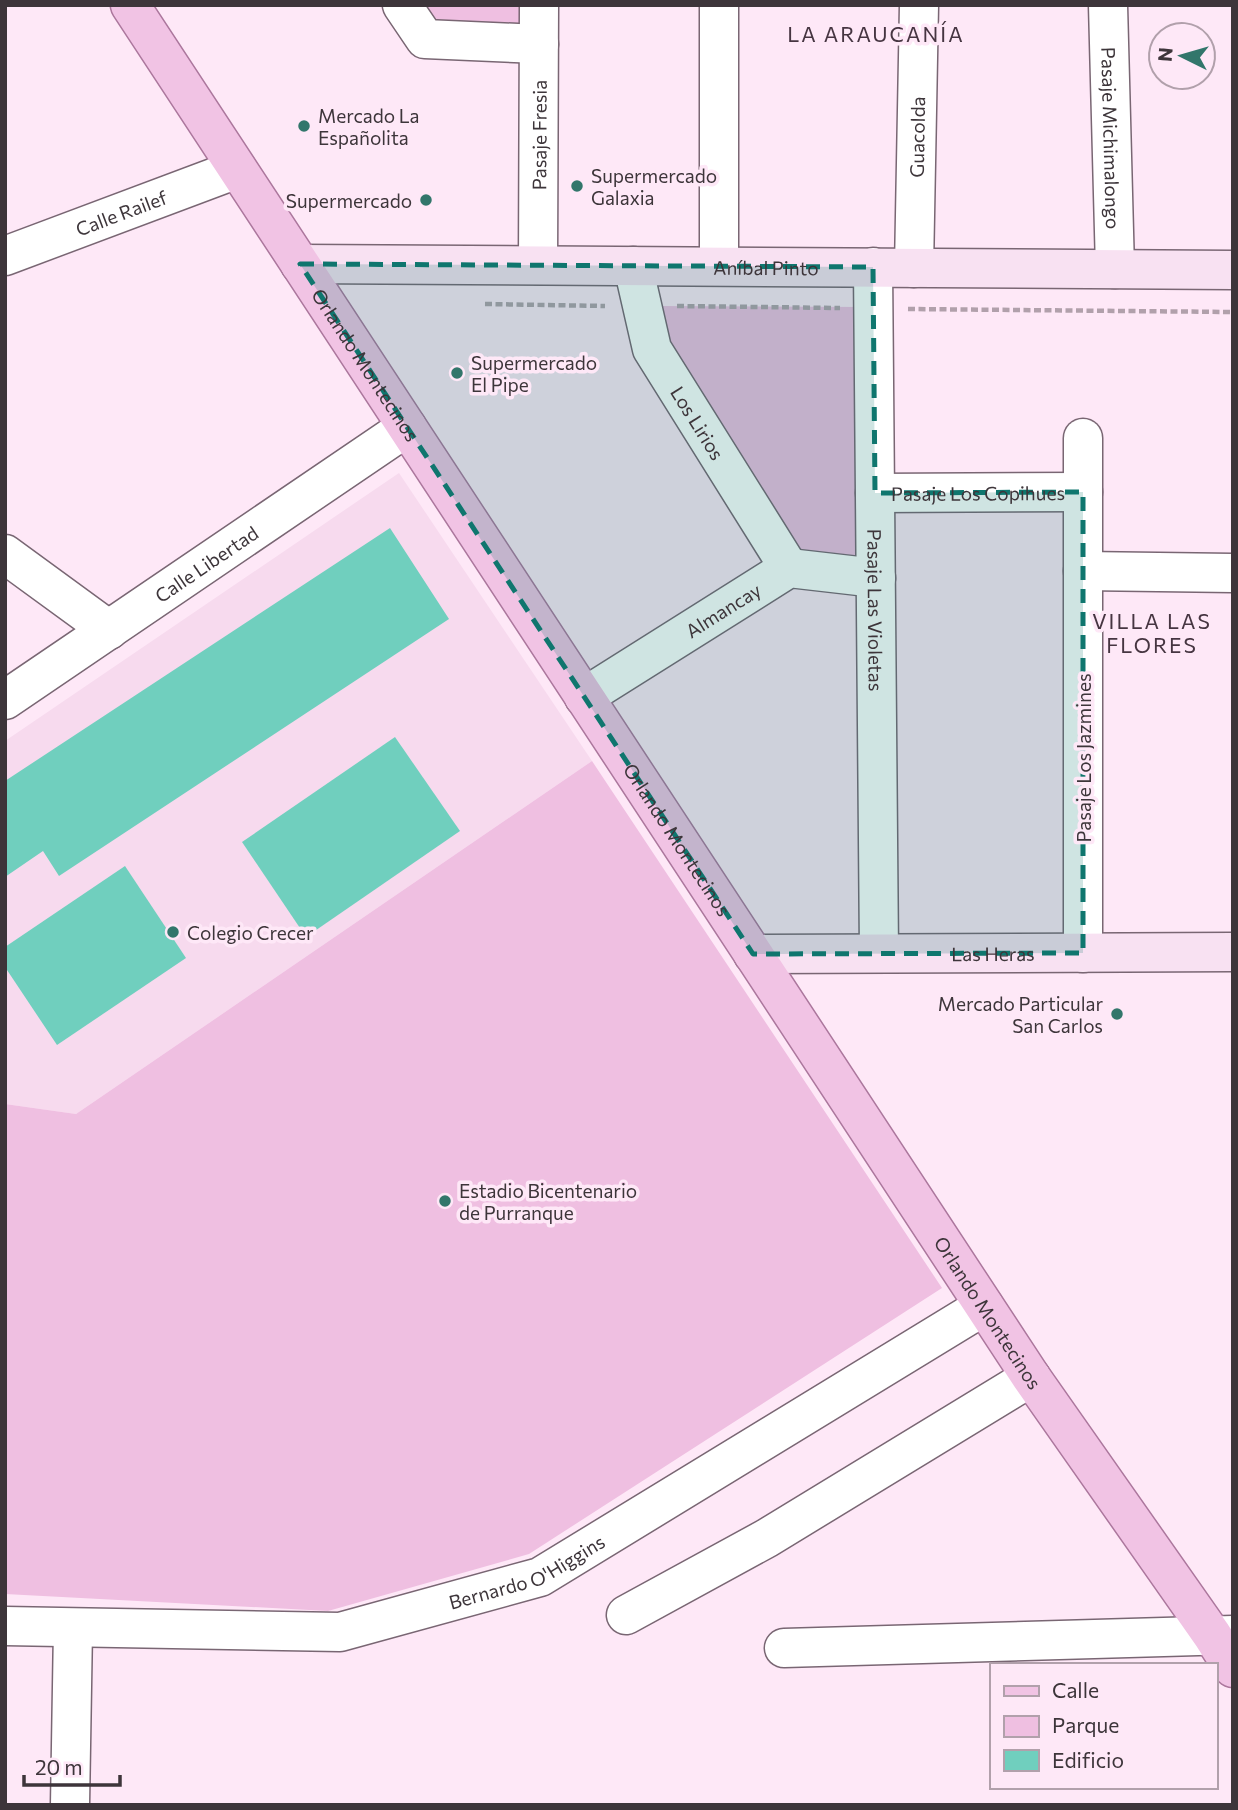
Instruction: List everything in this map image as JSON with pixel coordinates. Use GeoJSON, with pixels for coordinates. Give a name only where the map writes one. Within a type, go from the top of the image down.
{"type":"FeatureCollection","features":[{"type":"Feature","properties":{"kind":"main road","name":"Orlando Montecinos"},"geometry":{"type":"LineString","coordinates":[[130,5],[1031,1377],[1222,1635],[1233,1668]]}},
{"type":"Feature","properties":{"kind":"main road","name":"Aníbal Pinto"},"geometry":{"type":"LineString","coordinates":[[300,264],[1233,270]]}},
{"type":"Feature","properties":{"kind":"main road","name":"Las Heras"},"geometry":{"type":"LineString","coordinates":[[753,954],[1233,952]]}},
{"type":"Feature","properties":{"kind":"street"},"geometry":{"type":"LineString","coordinates":[[402,5],[425,39],[539,44]]}},
{"type":"Feature","properties":{"kind":"street","name":"Pasaje Fresia"},"geometry":{"type":"LineString","coordinates":[[538,265],[539,5]]}},
{"type":"Feature","properties":{"kind":"street"},"geometry":{"type":"LineString","coordinates":[[719,5],[719,267]]}},
{"type":"Feature","properties":{"kind":"street","name":"Guacolda"},"geometry":{"type":"LineString","coordinates":[[914,268],[919,5]]}},
{"type":"Feature","properties":{"kind":"street","name":"Pasaje Michimalongo"},"geometry":{"type":"LineString","coordinates":[[1108,5],[1115,269]]}},
{"type":"Feature","properties":{"kind":"street","name":"Calle Railef"},"geometry":{"type":"LineString","coordinates":[[5,256],[237,169]]}},
{"type":"Feature","properties":{"kind":"street","name":"Los Lirios"},"geometry":{"type":"LineString","coordinates":[[633,266],[652,349],[789,568]]}},
{"type":"Feature","properties":{"kind":"street","name":"Pasaje Las Violetas"},"geometry":{"type":"LineString","coordinates":[[873,267],[879,953]]}},
{"type":"Feature","properties":{"kind":"street","name":"Calle Libertad"},"geometry":{"type":"LineString","coordinates":[[5,700],[407,427]]}},
{"type":"Feature","properties":{"kind":"street","name":"Pasaje Los Jazmines"},"geometry":{"type":"LineString","coordinates":[[1083,438],[1083,953]]}},
{"type":"Feature","properties":{"kind":"street","name":"Pasaje Los Copihues"},"geometry":{"type":"LineString","coordinates":[[875,493],[1083,492]]}},
{"type":"Feature","properties":{"kind":"street"},"geometry":{"type":"LineString","coordinates":[[5,554],[109,630]]}},
{"type":"Feature","properties":{"kind":"street"},"geometry":{"type":"LineString","coordinates":[[789,568],[876,578]]}},
{"type":"Feature","properties":{"kind":"street","name":"Almancay"},"geometry":{"type":"LineString","coordinates":[[584,697],[789,568]]}},
{"type":"Feature","properties":{"kind":"street"},"geometry":{"type":"LineString","coordinates":[[1083,571],[1233,573]]}},
{"type":"Feature","properties":{"kind":"street","name":"Bernardo O'Higgins"},"geometry":{"type":"LineString","coordinates":[[5,1626],[340,1632],[540,1577],[984,1306]]}},
{"type":"Feature","properties":{"kind":"street"},"geometry":{"type":"LineString","coordinates":[[625,1615],[766,1538],[1031,1377]]}},
{"type":"Feature","properties":{"kind":"street"},"geometry":{"type":"LineString","coordinates":[[70,1805],[73,1628]]}},
{"type":"Feature","properties":{"kind":"street"},"geometry":{"type":"LineString","coordinates":[[784,1648],[1222,1635]]}},
{"type":"Feature","properties":{"kind":"path"},"geometry":{"type":"LineString","coordinates":[[475,303],[1233,312]]}},
{"type":"Feature","properties":{"kind":"highlighted area"},"geometry":{"type":"Polygon","coordinates":[[[300,264],[873,267],[875,493],[1083,492],[1083,953],[753,954],[300,264]]]}},
{"type":"Feature","properties":{"kind":"shaded area","name":"Colegio Crecer"},"geometry":{"type":"Polygon","coordinates":[[[399,473],[592,761],[76,1114],[5,1104],[5,741],[399,473]]]}},
{"type":"Feature","properties":{"kind":"green space"},"geometry":{"type":"Polygon","coordinates":[[[417,5],[527,5],[527,30],[431,28],[417,5]]]}},
{"type":"Feature","properties":{"kind":"green space"},"geometry":{"type":"Polygon","coordinates":[[[657,306],[867,307],[861,557],[796,551],[664,342],[657,306]]]}},
{"type":"Feature","properties":{"kind":"green space","name":"Estadio Bicentenario de Purranque"},"geometry":{"type":"Polygon","coordinates":[[[592,761],[942,1288],[529,1554],[328,1611],[5,1594],[5,1104],[76,1114],[592,761]]]}},
{"type":"Feature","properties":{"kind":"building"},"geometry":{"type":"Polygon","coordinates":[[[390,528],[449,619],[59,876],[43,851],[5,877],[5,781],[390,528]]]}},
{"type":"Feature","properties":{"kind":"building"},"geometry":{"type":"Polygon","coordinates":[[[395,737],[460,831],[306,937],[242,842],[395,737]]]}},
{"type":"Feature","properties":{"kind":"building"},"geometry":{"type":"Polygon","coordinates":[[[125,866],[186,958],[57,1045],[5,967],[5,947],[125,866]]]}},
{"type":"Feature","properties":{"kind":"place","name":"Mercado La Españolita"},"geometry":{"type":"Point","coordinates":[304,126]}},
{"type":"Feature","properties":{"kind":"place","name":"Supermercado Galaxia"},"geometry":{"type":"Point","coordinates":[577,186]}},
{"type":"Feature","properties":{"kind":"place","name":"Supermercado"},"geometry":{"type":"Point","coordinates":[426,200]}},
{"type":"Feature","properties":{"kind":"place","name":"Supermercado El Pipe"},"geometry":{"type":"Point","coordinates":[457,373]}},
{"type":"Feature","properties":{"kind":"place","name":"Colegio Crecer"},"geometry":{"type":"Point","coordinates":[173,932]}},
{"type":"Feature","properties":{"kind":"place","name":"Mercado Particular San Carlos"},"geometry":{"type":"Point","coordinates":[1117,1014]}},
{"type":"Feature","properties":{"kind":"place","name":"Estadio Bicentenario de Purranque"},"geometry":{"type":"Point","coordinates":[445,1201]}},
{"type":"Feature","properties":{"kind":"district","name":"LA ARAUCANÍA"},"geometry":{"type":"Point","coordinates":[876,33]}},
{"type":"Feature","properties":{"kind":"district","name":"VILLA LAS FLORES"},"geometry":{"type":"Point","coordinates":[1152,632]}}]}
